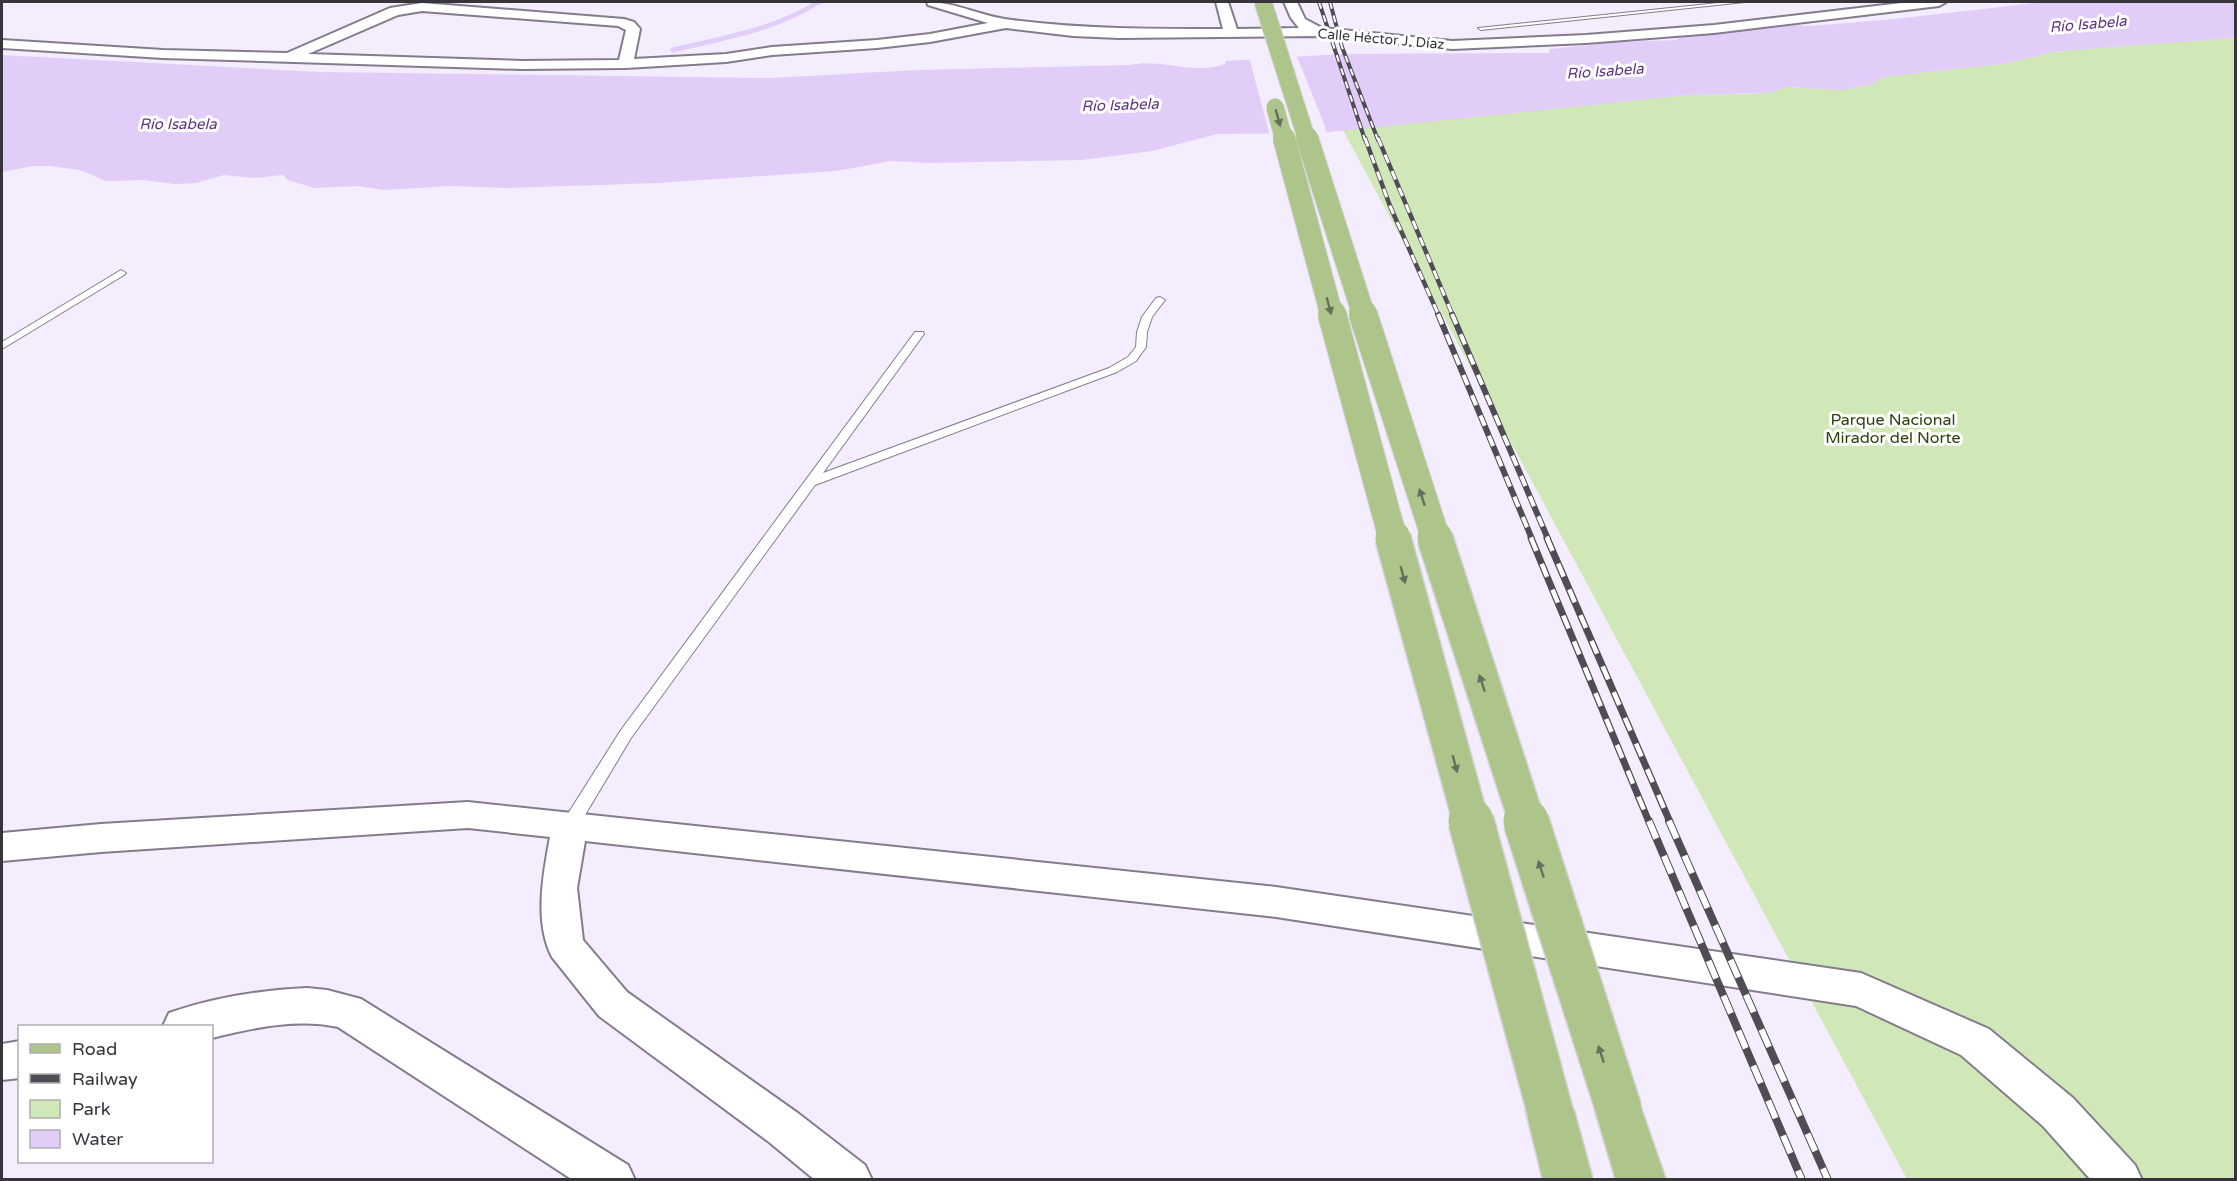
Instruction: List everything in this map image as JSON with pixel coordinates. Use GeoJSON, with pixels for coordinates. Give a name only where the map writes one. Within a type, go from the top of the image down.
{"type":"FeatureCollection","features":[{"type":"Feature","properties":{"kind":"main road"},"geometry":{"type":"LineString","coordinates":[[1245,2],[1568,1179]]}},
{"type":"Feature","properties":{"kind":"main road"},"geometry":{"type":"LineString","coordinates":[[1263,2],[1641,1179]]}},
{"type":"Feature","properties":{"kind":"street","name":"Calle Héctor J. Díaz"},"geometry":{"type":"LineString","coordinates":[[933,2],[1006,24],[1119,34],[1231,31],[1320,32],[1431,45],[1574,39],[1714,29],[1939,2]]}},
{"type":"Feature","properties":{"kind":"street"},"geometry":{"type":"LineString","coordinates":[[1222,2],[1231,31]]}},
{"type":"Feature","properties":{"kind":"street"},"geometry":{"type":"LineString","coordinates":[[1291,2],[1295,15],[1303,27],[1320,32]]}},
{"type":"Feature","properties":{"kind":"street"},"geometry":{"type":"LineString","coordinates":[[289,57],[395,11],[422,7],[619,22],[633,29],[626,64]]}},
{"type":"Feature","properties":{"kind":"street"},"geometry":{"type":"LineString","coordinates":[[2,44],[163,54],[522,65],[626,64],[726,58],[772,51],[878,44],[930,38],[1006,24]]}},
{"type":"Feature","properties":{"kind":"street"},"geometry":{"type":"LineString","coordinates":[[2,847],[101,838],[468,815],[1276,902],[1861,990],[1975,1042],[2058,1112],[2120,1179]]}},
{"type":"Feature","properties":{"kind":"street"},"geometry":{"type":"LineString","coordinates":[[570,825],[559,888],[565,946],[613,1004],[850,1179]]}},
{"type":"Feature","properties":{"kind":"street"},"geometry":{"type":"LineString","coordinates":[[188,1025],[282,1008],[325,1005],[347,1011],[613,1179]]}},
{"type":"Feature","properties":{"kind":"street"},"geometry":{"type":"LineString","coordinates":[[2,1062],[18,1059]]}},
{"type":"Feature","properties":{"kind":"lane"},"geometry":{"type":"LineString","coordinates":[[1481,28],[1742,2]]}},
{"type":"Feature","properties":{"kind":"lane"},"geometry":{"type":"LineString","coordinates":[[2,346],[121,273]]}},
{"type":"Feature","properties":{"kind":"lane"},"geometry":{"type":"LineString","coordinates":[[808,483],[1113,370],[1132,359],[1141,347],[1142,332],[1147,317],[1160,300]]}},
{"type":"Feature","properties":{"kind":"lane"},"geometry":{"type":"LineString","coordinates":[[570,825],[626,734],[919,334]]}},
{"type":"Feature","properties":{"kind":"green space","name":"Parque Nacional Mirador del Norte"},"geometry":{"type":"Polygon","coordinates":[[[2235,38],[2235,1179],[1907,1179],[1343,130],[1687,95],[1771,92],[1786,87],[1844,90],[1873,84],[1879,79],[1891,76],[2008,63],[2054,52],[2235,38]]]}},
{"type":"Feature","properties":{"kind":"water","name":"Río Isabela"},"geometry":{"type":"Polygon","coordinates":[[[2044,2],[2236,2],[2235,38],[2054,52],[2008,63],[1891,76],[1879,79],[1873,84],[1844,90],[1786,87],[1768,93],[1687,95],[1320,133],[1217,134],[1152,151],[1082,160],[928,163],[891,161],[836,171],[658,183],[507,188],[450,186],[384,190],[358,186],[314,188],[288,180],[283,175],[253,178],[224,175],[196,183],[175,184],[143,180],[106,181],[80,170],[50,166],[33,166],[2,172],[2,55],[321,72],[772,78],[916,70],[1142,63],[1202,68],[1225,64],[1226,61],[1342,54],[1549,53],[1550,49],[1621,42],[1675,40],[1697,31],[1774,24],[1811,26],[2044,2]]]}},
{"type":"Feature","properties":{"kind":"pier"},"geometry":{"type":"Polygon","coordinates":[[[1296,54],[1327,135],[1270,136],[1249,57],[1296,54]]]}},
{"type":"Feature","properties":{"kind":"waterway"},"geometry":{"type":"LineString","coordinates":[[673,50],[766,26],[802,12],[819,2]]}},
{"type":"Feature","properties":{"kind":"railway"},"geometry":{"type":"LineString","coordinates":[[1319,2],[1365,140]]}},
{"type":"Feature","properties":{"kind":"railway"},"geometry":{"type":"LineString","coordinates":[[1330,2],[1342,47],[1378,140]]}},
{"type":"Feature","properties":{"kind":"railway"},"geometry":{"type":"LineString","coordinates":[[1365,138],[1390,206],[1439,316]]}},
{"type":"Feature","properties":{"kind":"railway"},"geometry":{"type":"LineString","coordinates":[[1378,138],[1453,316]]}},
{"type":"Feature","properties":{"kind":"railway"},"geometry":{"type":"LineString","coordinates":[[1438,314],[1532,539]]}},
{"type":"Feature","properties":{"kind":"railway"},"geometry":{"type":"LineString","coordinates":[[1452,314],[1548,539]]}},
{"type":"Feature","properties":{"kind":"railway"},"geometry":{"type":"LineString","coordinates":[[1531,538],[1649,822]]}},
{"type":"Feature","properties":{"kind":"railway"},"geometry":{"type":"LineString","coordinates":[[1547,538],[1670,822]]}},
{"type":"Feature","properties":{"kind":"railway"},"geometry":{"type":"LineString","coordinates":[[1649,821],[1802,1180]]}},
{"type":"Feature","properties":{"kind":"railway"},"geometry":{"type":"LineString","coordinates":[[1669,821],[1828,1180]]}}]}
